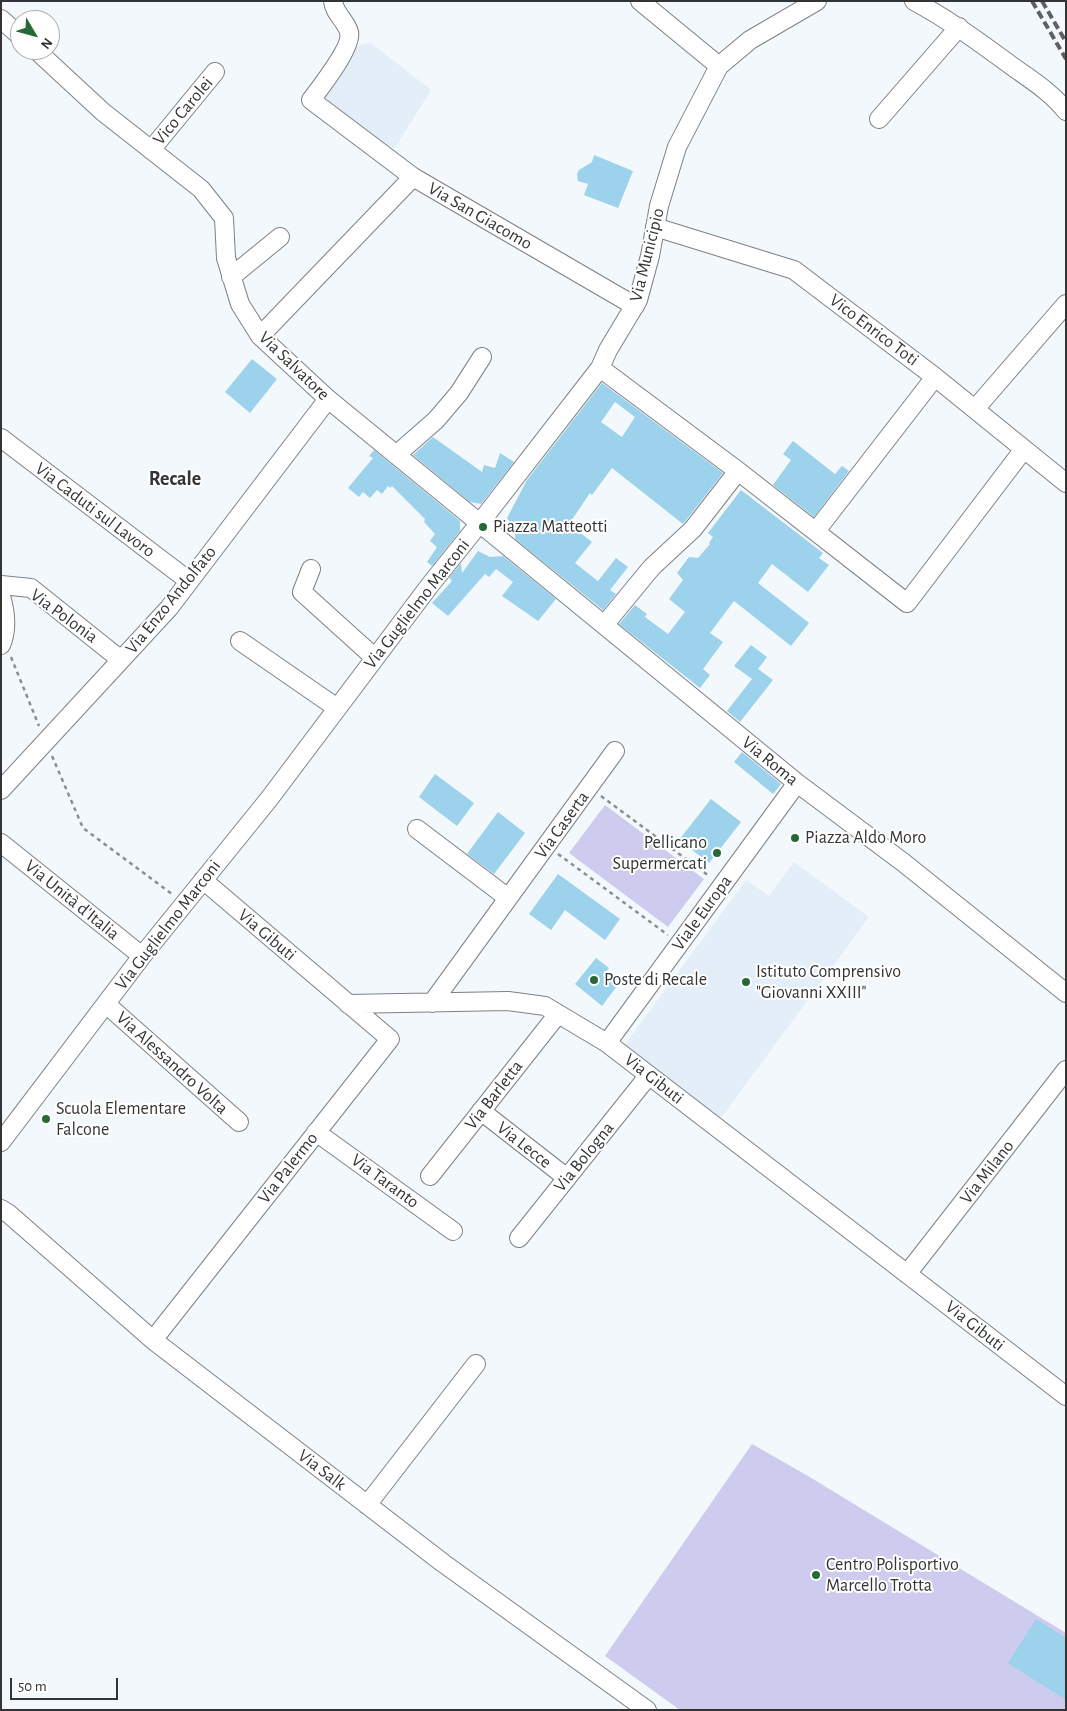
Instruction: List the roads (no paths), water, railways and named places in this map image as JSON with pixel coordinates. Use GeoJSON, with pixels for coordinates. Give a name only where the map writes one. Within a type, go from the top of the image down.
{"type":"FeatureCollection","features":[{"type":"Feature","properties":{"kind":"street"},"geometry":{"type":"LineString","coordinates":[[333,1],[334,7],[347,24],[350,36],[345,50],[311,100],[413,177]]}},
{"type":"Feature","properties":{"kind":"street"},"geometry":{"type":"LineString","coordinates":[[640,1],[719,66]]}},
{"type":"Feature","properties":{"kind":"street","name":"Via Municipio"},"geometry":{"type":"LineString","coordinates":[[480,524],[600,368],[608,350],[635,306],[650,256],[659,206],[677,147],[719,66],[750,40],[817,1]]}},
{"type":"Feature","properties":{"kind":"street"},"geometry":{"type":"LineString","coordinates":[[914,1],[958,27],[1033,81],[1066,111]]}},
{"type":"Feature","properties":{"kind":"street"},"geometry":{"type":"LineString","coordinates":[[879,119],[958,27]]}},
{"type":"Feature","properties":{"kind":"street","name":"Via Salvatore"},"geometry":{"type":"LineString","coordinates":[[47,60],[103,112],[201,190],[224,218],[226,258],[240,304],[260,336],[328,399],[480,524]]}},
{"type":"Feature","properties":{"kind":"street","name":"Vico Carolei"},"geometry":{"type":"LineString","coordinates":[[151,150],[216,72]]}},
{"type":"Feature","properties":{"kind":"street","name":"Via San Giacomo"},"geometry":{"type":"LineString","coordinates":[[260,336],[413,177],[635,306]]}},
{"type":"Feature","properties":{"kind":"street","name":"Vico Enrico Toti"},"geometry":{"type":"LineString","coordinates":[[655,227],[794,270],[935,376],[1066,483]]}},
{"type":"Feature","properties":{"kind":"street"},"geometry":{"type":"LineString","coordinates":[[232,277],[280,237]]}},
{"type":"Feature","properties":{"kind":"street"},"geometry":{"type":"LineString","coordinates":[[975,409],[1066,304]]}},
{"type":"Feature","properties":{"kind":"street"},"geometry":{"type":"LineString","coordinates":[[396,455],[436,420],[459,393],[482,357]]}},
{"type":"Feature","properties":{"kind":"street"},"geometry":{"type":"LineString","coordinates":[[600,368],[738,471],[907,603],[1024,449]]}},
{"type":"Feature","properties":{"kind":"street"},"geometry":{"type":"LineString","coordinates":[[816,531],[935,376]]}},
{"type":"Feature","properties":{"kind":"street","name":"Via Enzo Andolfato"},"geometry":{"type":"LineString","coordinates":[[1,790],[169,608],[328,399]]}},
{"type":"Feature","properties":{"kind":"street","name":"Via Caduti sul Lavoro"},"geometry":{"type":"LineString","coordinates":[[1,438],[189,582]]}},
{"type":"Feature","properties":{"kind":"street"},"geometry":{"type":"LineString","coordinates":[[605,624],[652,566],[693,530],[738,471]]}},
{"type":"Feature","properties":{"kind":"street","name":"Via Roma"},"geometry":{"type":"LineString","coordinates":[[480,524],[605,624],[797,783],[904,863],[1066,993]]}},
{"type":"Feature","properties":{"kind":"street","name":"Via Guglielmo Marconi"},"geometry":{"type":"LineString","coordinates":[[1,1142],[142,956],[269,799],[430,585],[480,524]]}},
{"type":"Feature","properties":{"kind":"street"},"geometry":{"type":"LineString","coordinates":[[311,569],[302,592],[375,658]]}},
{"type":"Feature","properties":{"kind":"street","name":"Via Polonia"},"geometry":{"type":"LineString","coordinates":[[1,585],[31,588],[122,660]]}},
{"type":"Feature","properties":{"kind":"street"},"geometry":{"type":"LineString","coordinates":[[1,596],[6,622],[3,642]]}},
{"type":"Feature","properties":{"kind":"street"},"geometry":{"type":"LineString","coordinates":[[240,641],[337,708]]}},
{"type":"Feature","properties":{"kind":"street","name":"Via Caserta"},"geometry":{"type":"LineString","coordinates":[[432,1003],[615,751]]}},
{"type":"Feature","properties":{"kind":"street","name":"Viale Europa"},"geometry":{"type":"LineString","coordinates":[[608,1043],[797,783]]}},
{"type":"Feature","properties":{"kind":"street"},"geometry":{"type":"LineString","coordinates":[[416,829],[508,898]]}},
{"type":"Feature","properties":{"kind":"street","name":"Via Unità d'Italia"},"geometry":{"type":"LineString","coordinates":[[1,843],[142,956]]}},
{"type":"Feature","properties":{"kind":"street","name":"Via Gibuti"},"geometry":{"type":"LineString","coordinates":[[203,880],[348,1004],[508,1001],[545,1006],[608,1043],[1066,1396]]}},
{"type":"Feature","properties":{"kind":"street","name":"Via Alessandro Volta"},"geometry":{"type":"LineString","coordinates":[[106,1004],[239,1122]]}},
{"type":"Feature","properties":{"kind":"street","name":"Via Palermo"},"geometry":{"type":"LineString","coordinates":[[153,1340],[390,1039],[348,1004]]}},
{"type":"Feature","properties":{"kind":"street","name":"Via Barletta"},"geometry":{"type":"LineString","coordinates":[[430,1176],[558,1014]]}},
{"type":"Feature","properties":{"kind":"street","name":"Via Milano"},"geometry":{"type":"LineString","coordinates":[[907,1274],[1066,1070]]}},
{"type":"Feature","properties":{"kind":"street","name":"Via Bologna"},"geometry":{"type":"LineString","coordinates":[[519,1238],[649,1075]]}},
{"type":"Feature","properties":{"kind":"street","name":"Via Lecce"},"geometry":{"type":"LineString","coordinates":[[481,1112],[567,1178]]}},
{"type":"Feature","properties":{"kind":"street","name":"Via Taranto"},"geometry":{"type":"LineString","coordinates":[[316,1132],[453,1231]]}},
{"type":"Feature","properties":{"kind":"street","name":"Via Salk"},"geometry":{"type":"LineString","coordinates":[[4,1208],[153,1340],[443,1563],[648,1710]]}},
{"type":"Feature","properties":{"kind":"street"},"geometry":{"type":"LineString","coordinates":[[367,1505],[476,1364]]}},
{"type":"Feature","properties":{"kind":"railway"},"geometry":{"type":"LineString","coordinates":[[1032,1],[1066,59]]}},
{"type":"Feature","properties":{"kind":"railway"},"geometry":{"type":"LineString","coordinates":[[1042,1],[1066,42]]}},
{"type":"Feature","properties":{"kind":"place","name":"Piazza Matteotti"},"geometry":{"type":"Point","coordinates":[483,527]}},
{"type":"Feature","properties":{"kind":"place","name":"Piazza Aldo Moro"},"geometry":{"type":"Point","coordinates":[795,838]}},
{"type":"Feature","properties":{"kind":"place","name":"Pellicano Supermercati"},"geometry":{"type":"Point","coordinates":[717,853]}},
{"type":"Feature","properties":{"kind":"place","name":"Poste di Recale"},"geometry":{"type":"Point","coordinates":[594,980]}},
{"type":"Feature","properties":{"kind":"place","name":"Istituto Comprensivo \"Giovanni XXIII\""},"geometry":{"type":"Point","coordinates":[746,982]}},
{"type":"Feature","properties":{"kind":"place","name":"Scuola Elementare Falcone"},"geometry":{"type":"Point","coordinates":[46,1119]}},
{"type":"Feature","properties":{"kind":"place","name":"Centro Polisportivo Marcello Trotta"},"geometry":{"type":"Point","coordinates":[816,1575]}},
{"type":"Feature","properties":{"kind":"district","name":"Recale"},"geometry":{"type":"Point","coordinates":[175,479]}}]}
